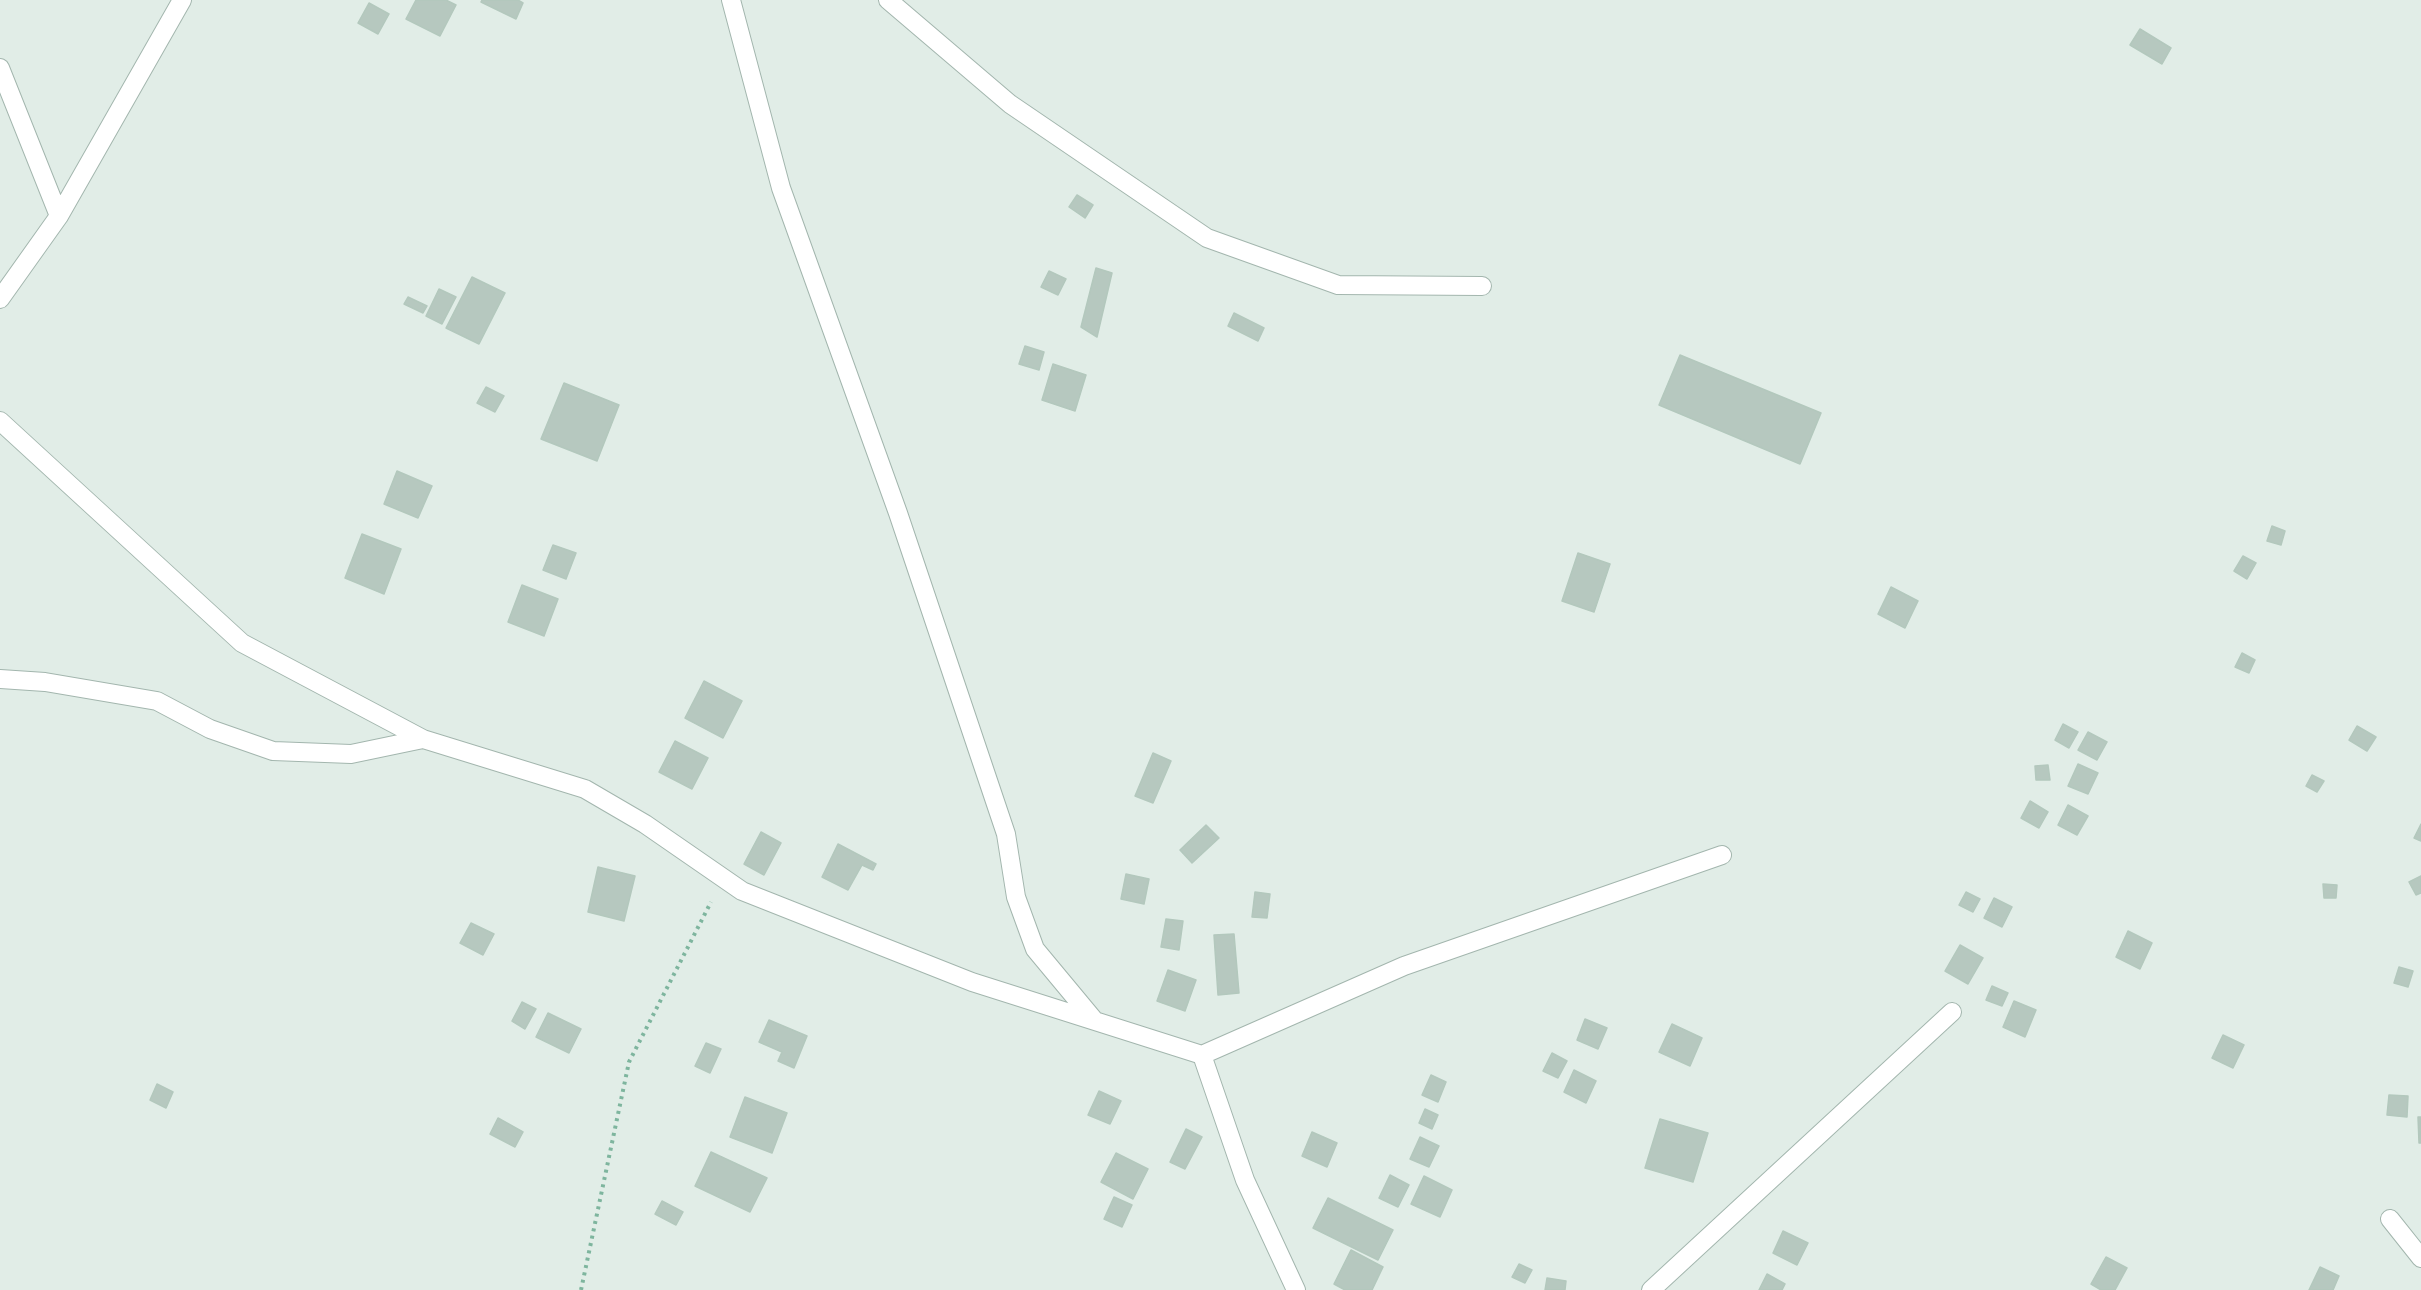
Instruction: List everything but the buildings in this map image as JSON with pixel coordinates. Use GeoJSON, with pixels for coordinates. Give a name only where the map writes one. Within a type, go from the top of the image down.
{"type":"FeatureCollection","features":[{"type":"Feature","properties":{"kind":"street"},"geometry":{"type":"LineString","coordinates":[[0,299],[59,216],[182,0]]}},
{"type":"Feature","properties":{"kind":"street"},"geometry":{"type":"LineString","coordinates":[[731,0],[781,189],[898,513],[1006,834],[1016,897],[1035,949],[1094,1021]]}},
{"type":"Feature","properties":{"kind":"street"},"geometry":{"type":"LineString","coordinates":[[888,0],[1010,104],[1207,238],[1338,285],[1482,286]]}},
{"type":"Feature","properties":{"kind":"street"},"geometry":{"type":"LineString","coordinates":[[0,68],[59,216]]}},
{"type":"Feature","properties":{"kind":"street"},"geometry":{"type":"LineString","coordinates":[[0,421],[243,643],[423,739],[585,789],[645,824],[742,891],[972,982],[1202,1055],[1404,966],[1722,855]]}},
{"type":"Feature","properties":{"kind":"street"},"geometry":{"type":"LineString","coordinates":[[0,679],[45,682],[157,701],[210,729],[273,751],[351,754],[423,739]]}},
{"type":"Feature","properties":{"kind":"street"},"geometry":{"type":"LineString","coordinates":[[1651,1290],[1952,1012]]}},
{"type":"Feature","properties":{"kind":"street"},"geometry":{"type":"LineString","coordinates":[[1202,1055],[1245,1180],[1296,1290]]}},
{"type":"Feature","properties":{"kind":"street"},"geometry":{"type":"LineString","coordinates":[[2390,1219],[2421,1258]]}},
{"type":"Feature","properties":{"kind":"path"},"geometry":{"type":"LineString","coordinates":[[581,1290],[629,1062],[723,877]]}}]}
